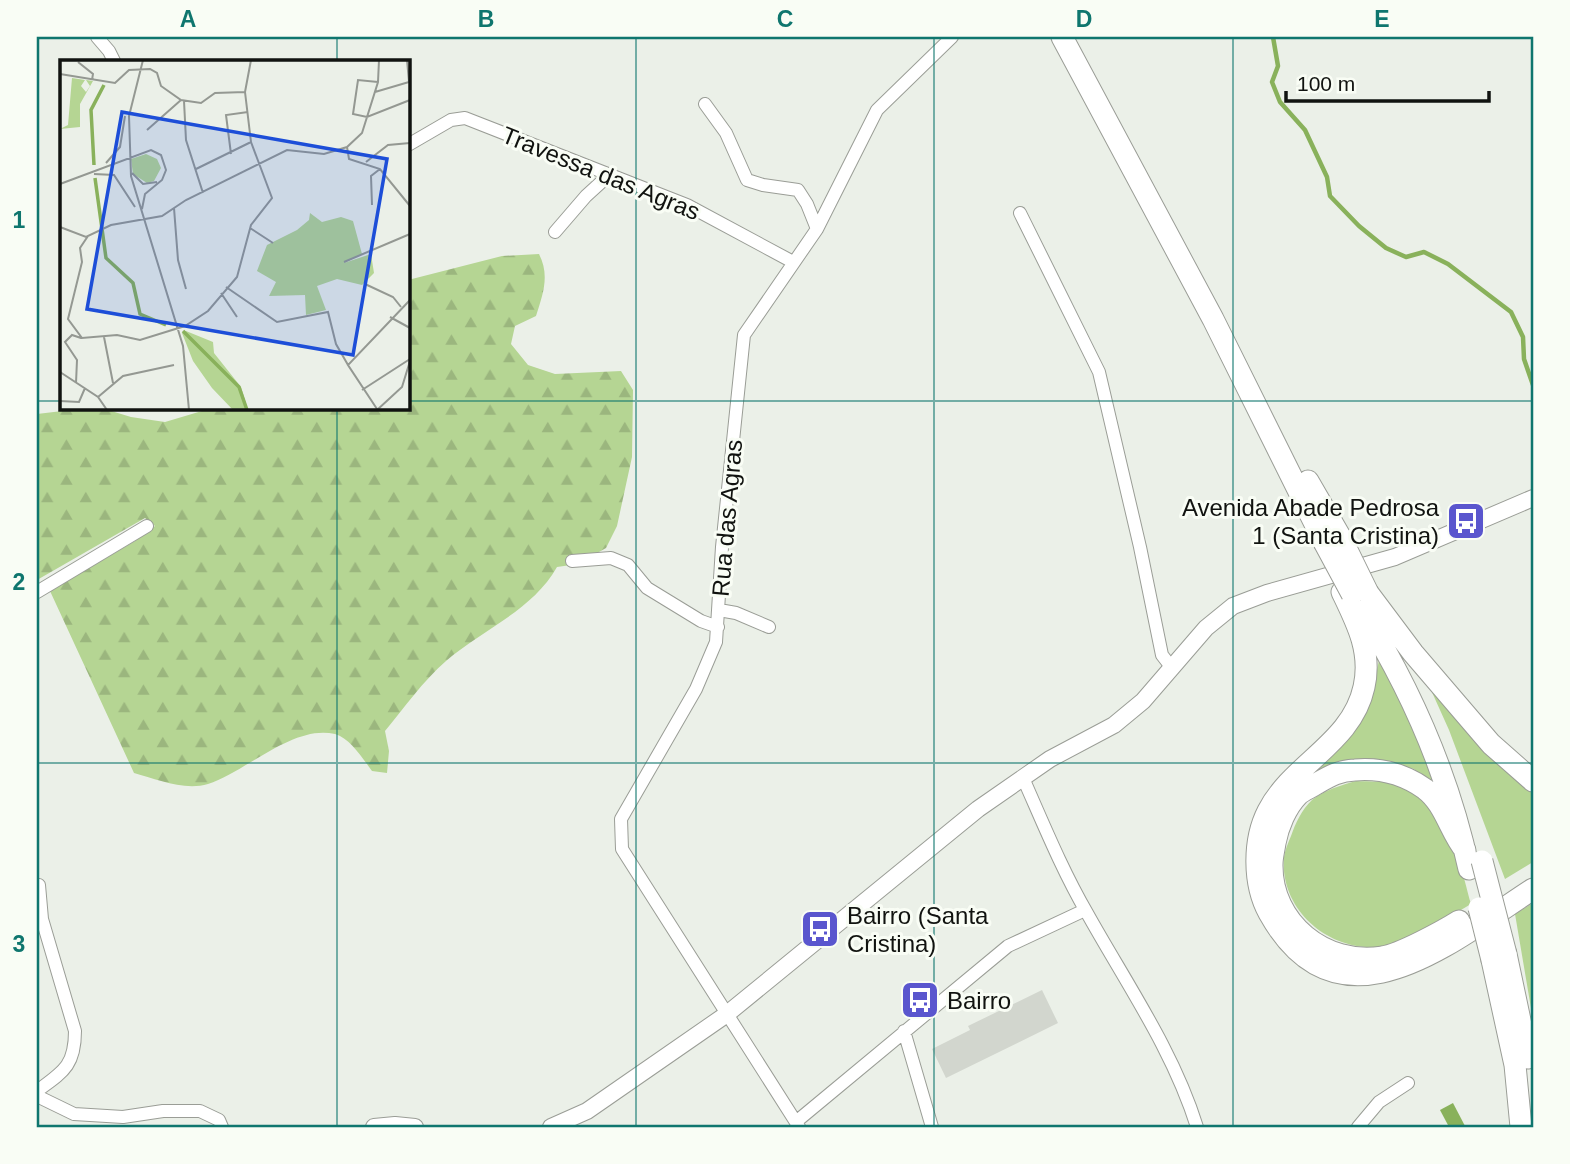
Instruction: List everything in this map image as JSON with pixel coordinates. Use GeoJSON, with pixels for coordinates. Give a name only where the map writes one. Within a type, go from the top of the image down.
{"type":"FeatureCollection","features":[{"type":"Feature","properties":{"kind":"main road"},"geometry":{"type":"LineString","coordinates":[[1062,37],[1332,540],[1354,593],[1427,705],[1466,808],[1472,860],[1529,1063],[1533,1115]]}},
{"type":"Feature","properties":{"kind":"main road"},"geometry":{"type":"LineString","coordinates":[[1354,593],[1413,653],[1491,744],[1533,781]]}},
{"type":"Feature","properties":{"kind":"main road"},"geometry":{"type":"LineString","coordinates":[[1354,593],[1367,663],[1364,688],[1354,716],[1335,739],[1290,780],[1268,811],[1259,838],[1257,872],[1262,901],[1279,931],[1302,956],[1321,967],[1331,972],[1362,976],[1399,969],[1427,957],[1533,889]]}},
{"type":"Feature","properties":{"kind":"main road"},"geometry":{"type":"LineString","coordinates":[[1472,860],[1455,838],[1442,809],[1426,790],[1403,777],[1375,768],[1336,772],[1298,795],[1278,828],[1272,865],[1279,902],[1294,927],[1321,949],[1353,957],[1384,957],[1441,932],[1533,874]]}},
{"type":"Feature","properties":{"kind":"main road"},"geometry":{"type":"LineString","coordinates":[[1499,957],[1521,1127]]}},
{"type":"Feature","properties":{"kind":"street"},"geometry":{"type":"LineString","coordinates":[[97,37],[114,60]]}},
{"type":"Feature","properties":{"kind":"street","name":"Rua das Agras"},"geometry":{"type":"LineString","coordinates":[[798,1124],[622,849],[621,819],[696,690],[716,642],[722,547],[744,335],[817,229],[877,110],[952,37]]}},
{"type":"Feature","properties":{"kind":"street"},"geometry":{"type":"LineString","coordinates":[[705,104],[726,133],[747,180],[763,186],[798,190],[817,229]]}},
{"type":"Feature","properties":{"kind":"street","name":"Travessa das Agras"},"geometry":{"type":"LineString","coordinates":[[410,144],[451,120],[465,118],[687,205],[793,262]]}},
{"type":"Feature","properties":{"kind":"street"},"geometry":{"type":"LineString","coordinates":[[555,232],[586,196],[609,175]]}},
{"type":"Feature","properties":{"kind":"street"},"geometry":{"type":"LineString","coordinates":[[1020,213],[1100,372],[1162,655],[1172,668]]}},
{"type":"Feature","properties":{"kind":"street"},"geometry":{"type":"LineString","coordinates":[[551,1127],[587,1111],[727,1014],[978,809],[1051,759],[1114,725],[1143,701],[1206,628],[1233,606],[1267,593],[1395,557],[1533,498]]}},
{"type":"Feature","properties":{"kind":"street"},"geometry":{"type":"LineString","coordinates":[[37,592],[147,526]]}},
{"type":"Feature","properties":{"kind":"street"},"geometry":{"type":"LineString","coordinates":[[572,561],[611,558],[628,565],[647,589],[701,621],[718,627]]}},
{"type":"Feature","properties":{"kind":"street"},"geometry":{"type":"LineString","coordinates":[[719,610],[736,613],[769,627]]}},
{"type":"Feature","properties":{"kind":"street"},"geometry":{"type":"LineString","coordinates":[[1023,778],[1085,910],[1173,1064],[1196,1127]]}},
{"type":"Feature","properties":{"kind":"street"},"geometry":{"type":"LineString","coordinates":[[39,884],[42,919],[75,1031],[75,1050],[69,1065],[37,1093],[74,1114],[123,1116],[163,1111],[200,1111],[219,1120],[222,1127]]}},
{"type":"Feature","properties":{"kind":"street"},"geometry":{"type":"LineString","coordinates":[[798,1124],[904,1031],[1008,946],[1085,910]]}},
{"type":"Feature","properties":{"kind":"street"},"geometry":{"type":"LineString","coordinates":[[904,1031],[932,1127]]}},
{"type":"Feature","properties":{"kind":"street"},"geometry":{"type":"LineString","coordinates":[[1357,1127],[1379,1102],[1408,1083]]}},
{"type":"Feature","properties":{"kind":"street"},"geometry":{"type":"LineString","coordinates":[[114,1127],[123,1116]]}},
{"type":"Feature","properties":{"kind":"street"},"geometry":{"type":"LineString","coordinates":[[374,1127],[415,1127]]}},
{"type":"Feature","properties":{"kind":"green space"},"geometry":{"type":"Polygon","coordinates":[[[539,254],[544,269],[543,292],[536,316],[515,326],[511,344],[528,365],[555,374],[621,371],[633,390],[632,457],[617,526],[606,548],[578,564],[557,567],[547,582],[521,608],[460,650],[429,677],[385,731],[389,751],[387,773],[372,771],[341,736],[319,733],[286,742],[223,778],[199,786],[180,785],[134,773],[50,591],[135,541],[155,526],[145,518],[37,580],[37,414],[71,410],[108,410],[131,417],[165,422],[205,410],[410,410],[410,279],[502,256],[539,254]]]}},
{"type":"Feature","properties":{"kind":"green space"},"geometry":{"type":"Polygon","coordinates":[[[1380,654],[1441,793],[1414,769],[1382,761],[1309,778],[1350,737],[1358,724],[1371,695],[1380,654]]]}},
{"type":"Feature","properties":{"kind":"green space"},"geometry":{"type":"Polygon","coordinates":[[[1422,670],[1533,789],[1533,862],[1505,879],[1449,730],[1422,670]]]}},
{"type":"Feature","properties":{"kind":"green space"},"geometry":{"type":"Polygon","coordinates":[[[1356,781],[1395,783],[1417,794],[1430,806],[1449,835],[1471,904],[1405,940],[1385,946],[1365,947],[1346,943],[1328,936],[1313,925],[1290,895],[1285,877],[1284,854],[1302,812],[1312,800],[1339,786],[1356,781]]]}},
{"type":"Feature","properties":{"kind":"green space"},"geometry":{"type":"Polygon","coordinates":[[[1533,903],[1533,1020],[1515,914],[1533,903]]]}},
{"type":"Feature","properties":{"kind":"shaded area"},"geometry":{"type":"Polygon","coordinates":[[[1453,1103],[1465,1126],[1449,1127],[1440,1110],[1453,1103]]]}},
{"type":"Feature","properties":{"kind":"building"},"geometry":{"type":"Polygon","coordinates":[[[1042,990],[1058,1023],[946,1078],[932,1049],[970,1030],[968,1026],[1042,990]]]}},
{"type":"Feature","properties":{"kind":"waterway"},"geometry":{"type":"LineString","coordinates":[[1273,37],[1278,66],[1272,82],[1280,102],[1305,130],[1327,177],[1330,196],[1359,226],[1386,248],[1406,257],[1424,252],[1448,264],[1511,312],[1523,337],[1524,359],[1533,385]]}},
{"type":"Feature","properties":{"kind":"place","name":"Avenida Abade Pedrosa 1 (Santa Cristina)"},"geometry":{"type":"Point","coordinates":[1466,521]}},
{"type":"Feature","properties":{"kind":"place","name":"Bairro (Santa Cristina)"},"geometry":{"type":"Point","coordinates":[820,929]}},
{"type":"Feature","properties":{"kind":"place","name":"Bairro"},"geometry":{"type":"Point","coordinates":[920,1000]}}]}
